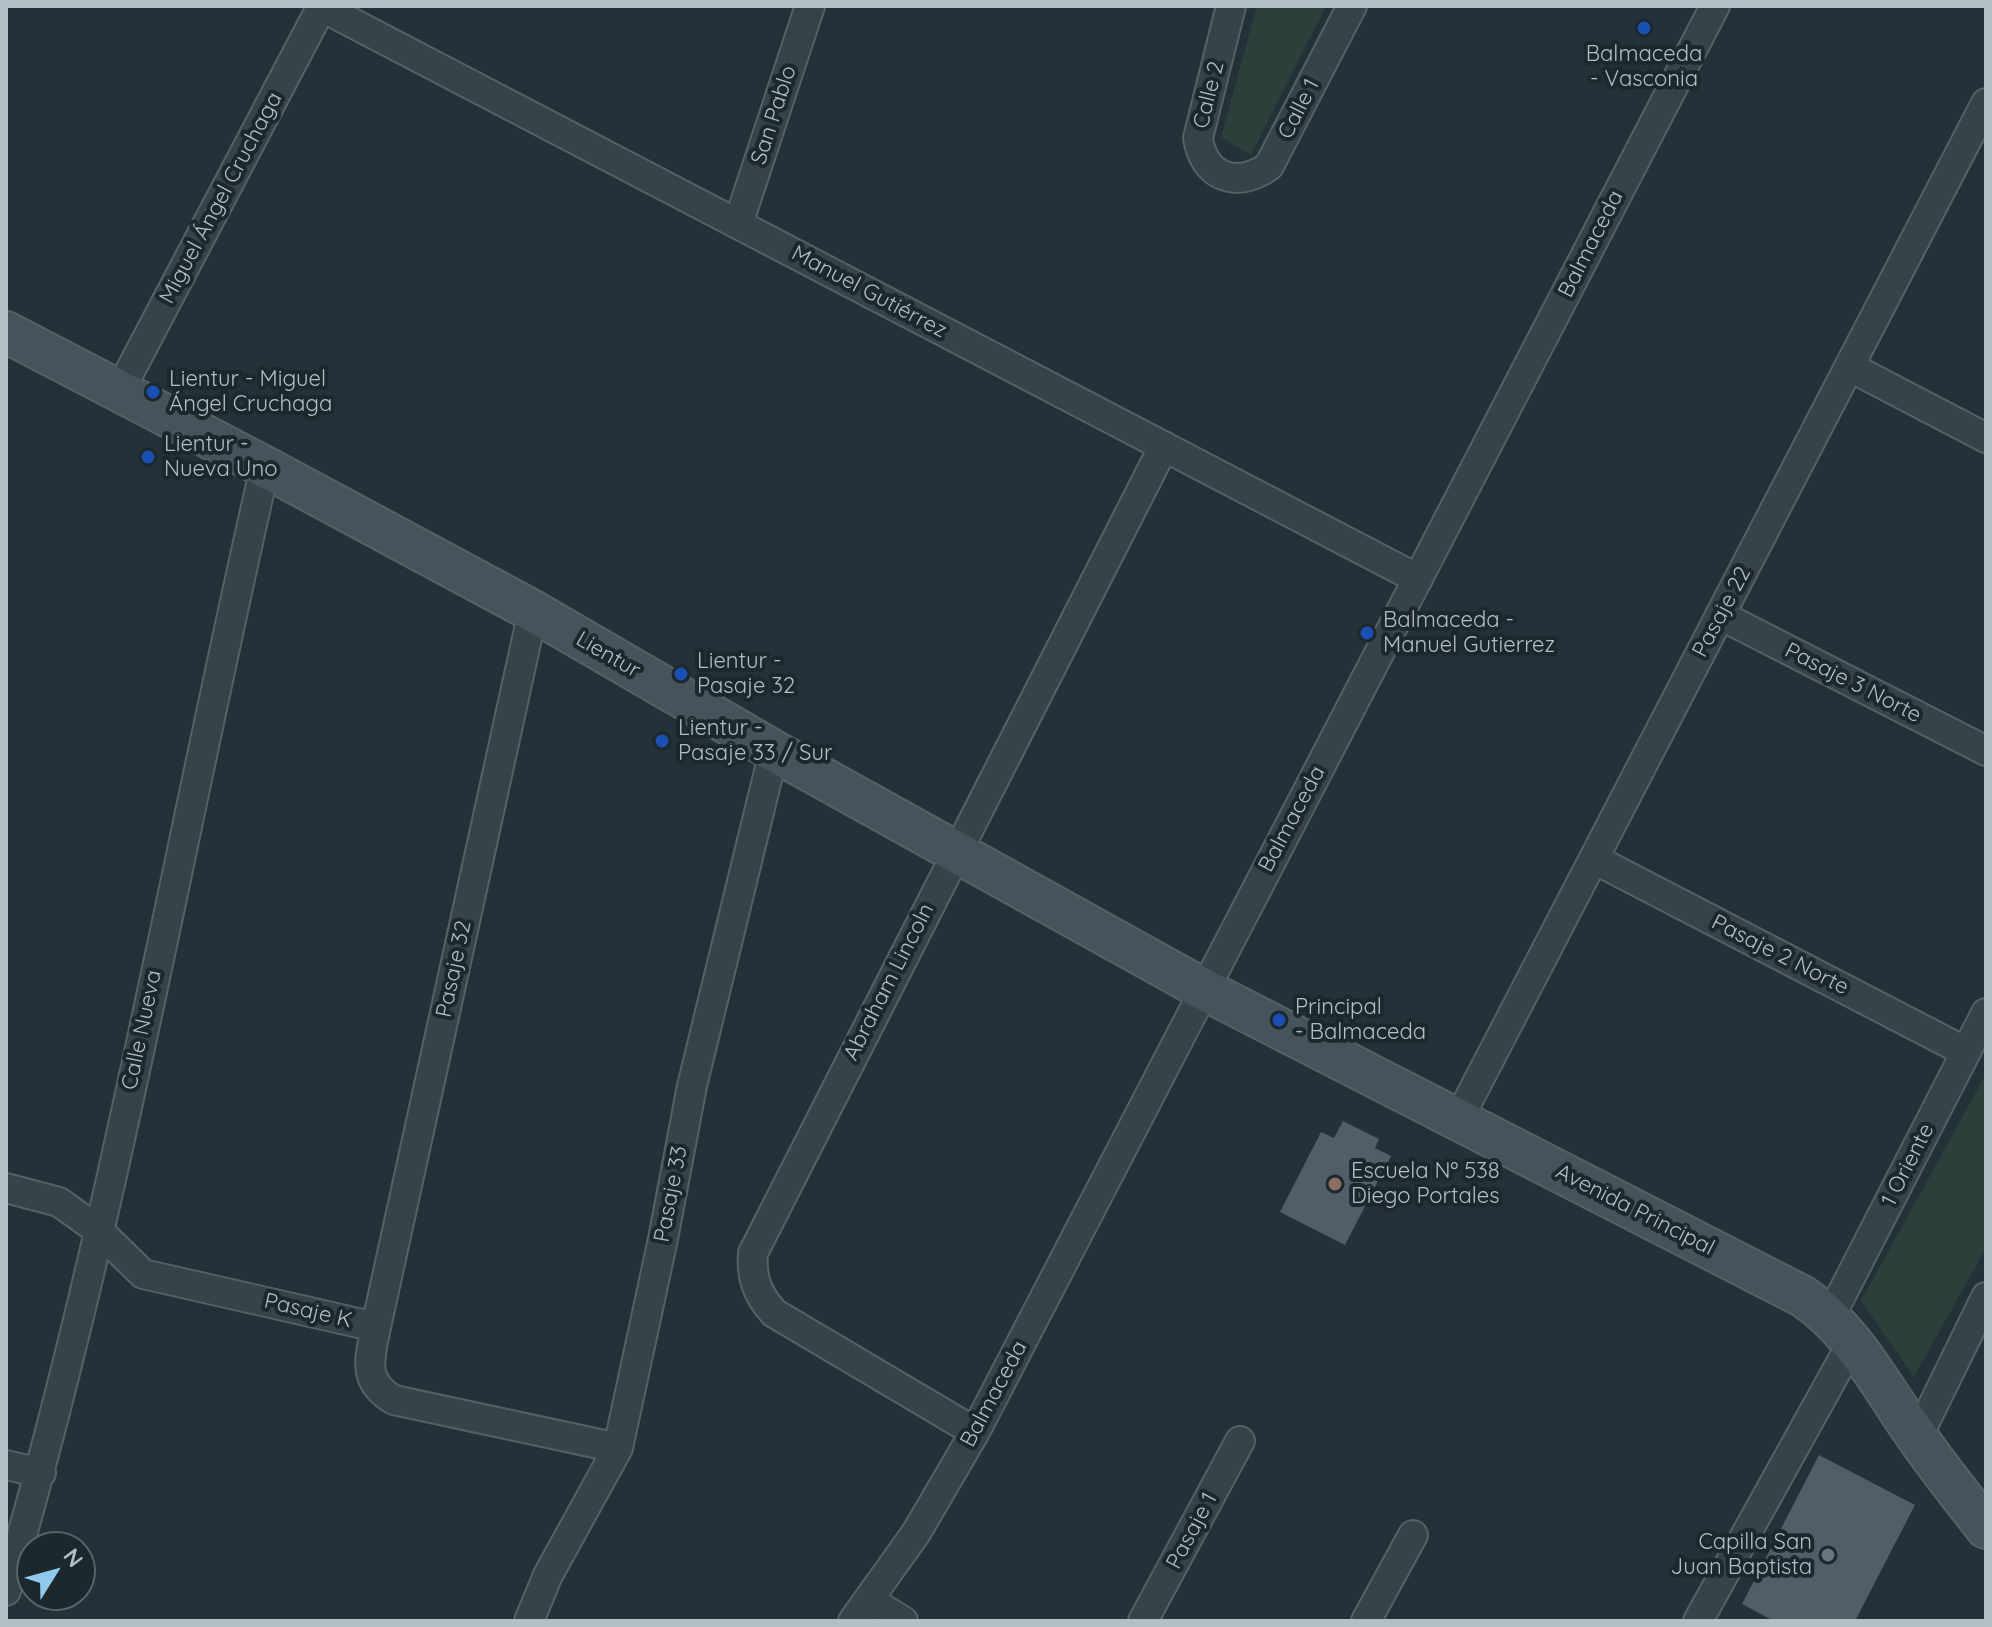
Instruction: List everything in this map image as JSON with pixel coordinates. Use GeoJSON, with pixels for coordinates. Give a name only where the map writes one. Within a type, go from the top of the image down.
{"type":"FeatureCollection","features":[{"type":"Feature","properties":{"kind":"main road","name":"Lientur"},"geometry":{"type":"LineString","coordinates":[[6,332],[533,611],[774,751],[1203,989]]}},
{"type":"Feature","properties":{"kind":"main road","name":"Avenida Principal"},"geometry":{"type":"LineString","coordinates":[[1203,989],[1802,1296],[1841,1330],[1917,1438],[1986,1528]]}},
{"type":"Feature","properties":{"kind":"street","name":"Manuel Gutiérrez"},"geometry":{"type":"LineString","coordinates":[[322,6],[1418,579]]}},
{"type":"Feature","properties":{"kind":"street","name":"Miguel Ángel Cruchaga"},"geometry":{"type":"LineString","coordinates":[[120,390],[322,6]]}},
{"type":"Feature","properties":{"kind":"street","name":"San Pablo"},"geometry":{"type":"LineString","coordinates":[[738,224],[810,6]]}},
{"type":"Feature","properties":{"kind":"street","name":"Calle 2"},"geometry":{"type":"LineString","coordinates":[[1222,175],[1205,160],[1198,138],[1231,6]]}},
{"type":"Feature","properties":{"kind":"street","name":"Calle 1"},"geometry":{"type":"LineString","coordinates":[[1222,175],[1247,178],[1269,166],[1352,6]]}},
{"type":"Feature","properties":{"kind":"street","name":"Balmaceda"},"geometry":{"type":"LineString","coordinates":[[861,1610],[916,1533],[975,1432],[1715,6]]}},
{"type":"Feature","properties":{"kind":"street","name":"Pasaje 22"},"geometry":{"type":"LineString","coordinates":[[1458,1120],[1983,117]]}},
{"type":"Feature","properties":{"kind":"street"},"geometry":{"type":"LineString","coordinates":[[1850,367],[1986,438]]}},
{"type":"Feature","properties":{"kind":"street","name":"Abraham Lincoln"},"geometry":{"type":"LineString","coordinates":[[975,1432],[774,1313],[758,1291],[752,1266],[757,1240],[1164,446]]}},
{"type":"Feature","properties":{"kind":"street","name":"Calle Nueva"},"geometry":{"type":"LineString","coordinates":[[6,1591],[41,1473],[98,1230],[265,467]]}},
{"type":"Feature","properties":{"kind":"street","name":"Pasaje 32"},"geometry":{"type":"LineString","coordinates":[[376,1327],[533,611]]}},
{"type":"Feature","properties":{"kind":"street","name":"Pasaje 3 Norte"},"geometry":{"type":"LineString","coordinates":[[1720,615],[1986,751]]}},
{"type":"Feature","properties":{"kind":"street","name":"Pasaje 33"},"geometry":{"type":"LineString","coordinates":[[529,1621],[548,1575],[618,1448],[692,1086],[774,751]]}},
{"type":"Feature","properties":{"kind":"street","name":"Pasaje 2 Norte"},"geometry":{"type":"LineString","coordinates":[[1594,859],[1966,1052]]}},
{"type":"Feature","properties":{"kind":"street","name":"1 Oriente"},"geometry":{"type":"LineString","coordinates":[[1698,1621],[1841,1330],[1986,1013]]}},
{"type":"Feature","properties":{"kind":"street","name":"Pasaje K"},"geometry":{"type":"LineString","coordinates":[[6,1188],[59,1202],[98,1230],[143,1274],[376,1327],[370,1370],[378,1388],[394,1400],[618,1448]]}},
{"type":"Feature","properties":{"kind":"street"},"geometry":{"type":"LineString","coordinates":[[1917,1438],[1986,1297]]}},
{"type":"Feature","properties":{"kind":"street","name":"Pasaje 1"},"geometry":{"type":"LineString","coordinates":[[1143,1621],[1240,1441]]}},
{"type":"Feature","properties":{"kind":"street"},"geometry":{"type":"LineString","coordinates":[[6,1465],[41,1473]]}},
{"type":"Feature","properties":{"kind":"street"},"geometry":{"type":"LineString","coordinates":[[1366,1621],[1413,1535]]}},
{"type":"Feature","properties":{"kind":"street"},"geometry":{"type":"LineString","coordinates":[[861,1610],[903,1621]]}},
{"type":"Feature","properties":{"kind":"green space"},"geometry":{"type":"Polygon","coordinates":[[[1257,6],[1326,6],[1251,155],[1221,137],[1257,6]]]}},
{"type":"Feature","properties":{"kind":"green space"},"geometry":{"type":"Polygon","coordinates":[[[1986,1074],[1986,1248],[1914,1377],[1861,1301],[1986,1074]]]}},
{"type":"Feature","properties":{"kind":"building","name":"Escuela Nº 538 Diego Portales"},"geometry":{"type":"Polygon","coordinates":[[[1343,1121],[1379,1139],[1375,1148],[1391,1156],[1345,1245],[1280,1212],[1321,1132],[1334,1138],[1343,1121]]]}},
{"type":"Feature","properties":{"kind":"building","name":"Capilla San Juan Baptista"},"geometry":{"type":"Polygon","coordinates":[[[1819,1455],[1915,1505],[1855,1621],[1774,1621],[1742,1604],[1819,1455]]]}},
{"type":"Feature","properties":{"kind":"place","name":"Balmaceda - Vasconia"},"geometry":{"type":"Point","coordinates":[1644,28]}},
{"type":"Feature","properties":{"kind":"place","name":"Lientur - Miguel Ángel Cruchaga"},"geometry":{"type":"Point","coordinates":[153,392]}},
{"type":"Feature","properties":{"kind":"place","name":"Lientur - Nueva Uno"},"geometry":{"type":"Point","coordinates":[148,457]}},
{"type":"Feature","properties":{"kind":"place","name":"Balmaceda - Manuel Gutierrez"},"geometry":{"type":"Point","coordinates":[1367,633]}},
{"type":"Feature","properties":{"kind":"place","name":"Lientur - Pasaje 32"},"geometry":{"type":"Point","coordinates":[681,674]}},
{"type":"Feature","properties":{"kind":"place","name":"Lientur - Pasaje 33 / Sur"},"geometry":{"type":"Point","coordinates":[662,741]}},
{"type":"Feature","properties":{"kind":"place","name":"Principal - Balmaceda"},"geometry":{"type":"Point","coordinates":[1279,1020]}},
{"type":"Feature","properties":{"kind":"place","name":"Escuela Nº 538 Diego Portales"},"geometry":{"type":"Point","coordinates":[1335,1184]}},
{"type":"Feature","properties":{"kind":"place","name":"Capilla San Juan Baptista"},"geometry":{"type":"Point","coordinates":[1828,1555]}}]}
